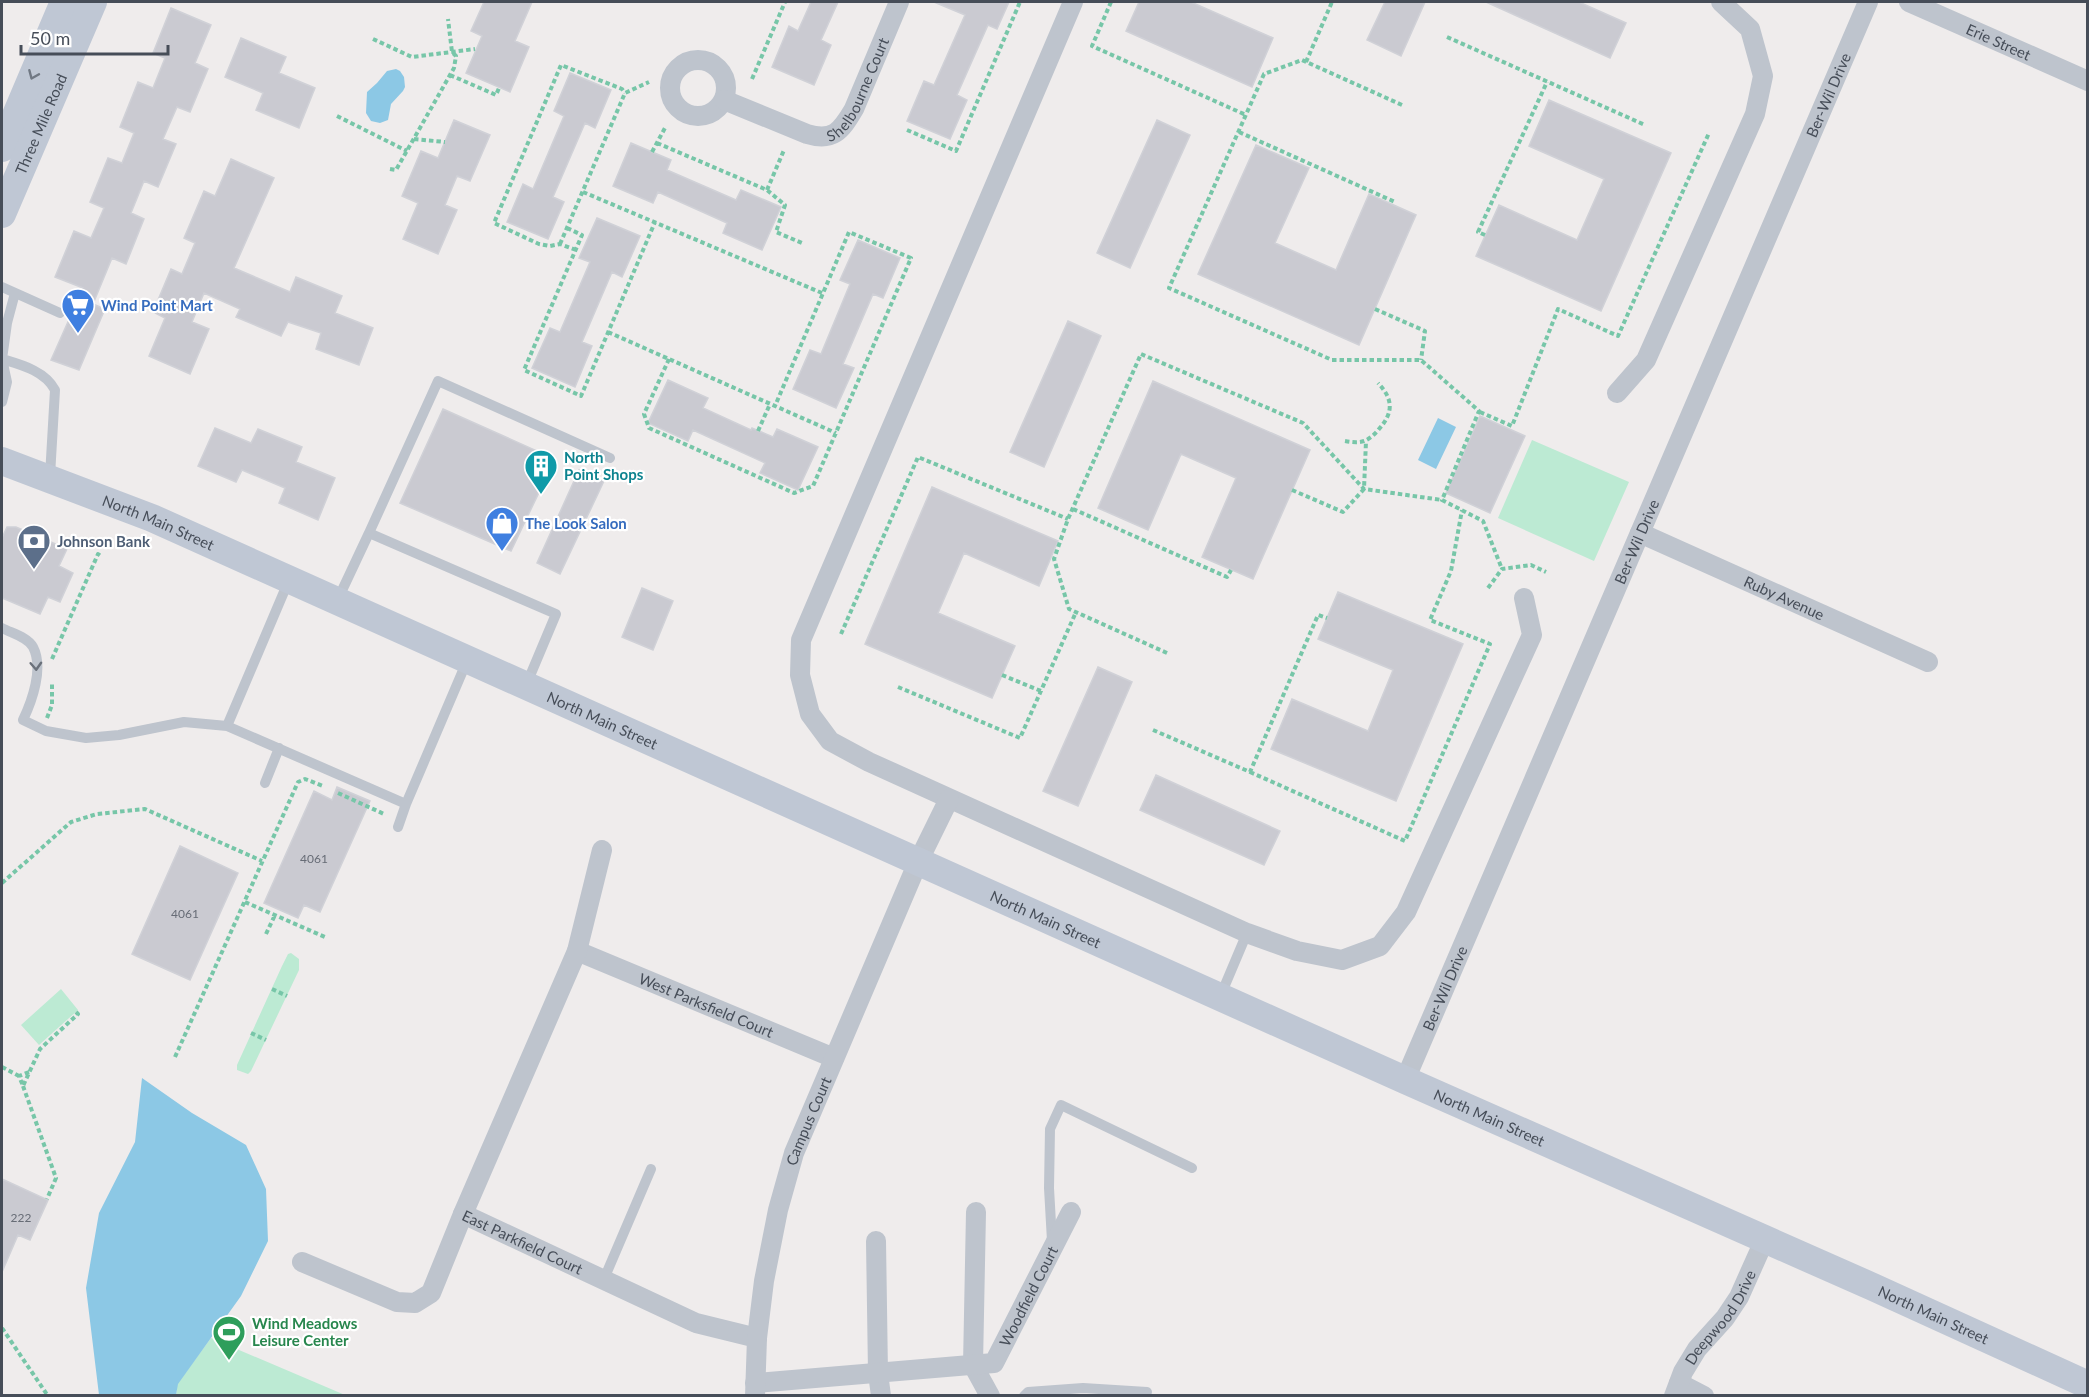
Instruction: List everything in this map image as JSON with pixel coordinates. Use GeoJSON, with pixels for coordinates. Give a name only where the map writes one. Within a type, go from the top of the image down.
{"type":"FeatureCollection","features":[{"type":"Feature","properties":{"kind":"main road","name":"Three Mile Road"},"geometry":{"type":"LineString","coordinates":[[2,148],[64,2]]}},
{"type":"Feature","properties":{"kind":"main road","name":"Three Mile Road"},"geometry":{"type":"LineString","coordinates":[[2,214],[93,2]]}},
{"type":"Feature","properties":{"kind":"main road","name":"North Main Street"},"geometry":{"type":"LineString","coordinates":[[2,461],[152,518],[2088,1385]]}},
{"type":"Feature","properties":{"kind":"street","name":"Shelbourne Court"},"geometry":{"type":"LineString","coordinates":[[724,100],[807,134],[820,138],[833,136],[846,123],[854,109],[899,2]]}},
{"type":"Feature","properties":{"kind":"street"},"geometry":{"type":"LineString","coordinates":[[1073,2],[801,640],[800,675],[810,714],[830,741],[949,799],[1247,933],[1297,951],[1342,960],[1380,946],[1406,912],[1532,635],[1524,598]]}},
{"type":"Feature","properties":{"kind":"street"},"geometry":{"type":"LineString","coordinates":[[1617,393],[1646,360],[1755,114],[1763,76],[1750,29],[1721,2]]}},
{"type":"Feature","properties":{"kind":"street","name":"Ber-Wil Drive"},"geometry":{"type":"LineString","coordinates":[[1405,1080],[1868,2]]}},
{"type":"Feature","properties":{"kind":"street","name":"Erie Street"},"geometry":{"type":"LineString","coordinates":[[1909,2],[2088,81]]}},
{"type":"Feature","properties":{"kind":"street","name":"Ruby Avenue"},"geometry":{"type":"LineString","coordinates":[[1640,533],[1928,662]]}},
{"type":"Feature","properties":{"kind":"street","name":"Campus Court"},"geometry":{"type":"LineString","coordinates":[[755,1389],[757,1338],[764,1281],[778,1210],[794,1153],[918,862],[949,799]]}},
{"type":"Feature","properties":{"kind":"street"},"geometry":{"type":"LineString","coordinates":[[463,1214],[577,951],[602,850]]}},
{"type":"Feature","properties":{"kind":"street","name":"West Parksfield Court"},"geometry":{"type":"LineString","coordinates":[[577,951],[834,1058]]}},
{"type":"Feature","properties":{"kind":"street","name":"Woodfield Court"},"geometry":{"type":"LineString","coordinates":[[973,1365],[976,1212]]}},
{"type":"Feature","properties":{"kind":"street","name":"Woodfield Court"},"geometry":{"type":"LineString","coordinates":[[755,1389],[878,1373],[994,1363],[1071,1212]]}},
{"type":"Feature","properties":{"kind":"street","name":"East Parkfield Court"},"geometry":{"type":"LineString","coordinates":[[302,1262],[397,1302],[415,1303],[430,1293],[463,1214],[696,1323],[757,1338]]}},
{"type":"Feature","properties":{"kind":"street"},"geometry":{"type":"LineString","coordinates":[[876,1241],[878,1373],[881,1395]]}},
{"type":"Feature","properties":{"kind":"street","name":"Deepwood Drive"},"geometry":{"type":"LineString","coordinates":[[1676,1389],[1697,1349],[1725,1318],[1739,1297],[1764,1241]]}},
{"type":"Feature","properties":{"kind":"street"},"geometry":{"type":"LineString","coordinates":[[973,1365],[990,1395]]}},
{"type":"Feature","properties":{"kind":"street"},"geometry":{"type":"LineString","coordinates":[[1676,1389],[1704,1395]]}},
{"type":"Feature","properties":{"kind":"lane"},"geometry":{"type":"LineString","coordinates":[[2,287],[60,313]]}},
{"type":"Feature","properties":{"kind":"lane"},"geometry":{"type":"LineString","coordinates":[[2,402],[7,382],[2,359],[7,323],[15,293]]}},
{"type":"Feature","properties":{"kind":"lane"},"geometry":{"type":"LineString","coordinates":[[2,359],[22,364],[49,379],[55,390],[50,479]]}},
{"type":"Feature","properties":{"kind":"lane"},"geometry":{"type":"LineString","coordinates":[[337,600],[438,381],[610,458]]}},
{"type":"Feature","properties":{"kind":"lane"},"geometry":{"type":"LineString","coordinates":[[369,533],[556,614],[525,687]]}},
{"type":"Feature","properties":{"kind":"lane"},"geometry":{"type":"LineString","coordinates":[[227,726],[289,580]]}},
{"type":"Feature","properties":{"kind":"lane"},"geometry":{"type":"LineString","coordinates":[[2,628],[23,638],[33,646],[37,661],[36,684],[23,720],[41,729],[86,738],[119,735],[184,722],[227,726],[406,804]]}},
{"type":"Feature","properties":{"kind":"lane"},"geometry":{"type":"LineString","coordinates":[[398,827],[467,660]]}},
{"type":"Feature","properties":{"kind":"lane"},"geometry":{"type":"LineString","coordinates":[[265,783],[279,748]]}},
{"type":"Feature","properties":{"kind":"lane"},"geometry":{"type":"LineString","coordinates":[[1220,997],[1247,933]]}},
{"type":"Feature","properties":{"kind":"lane"},"geometry":{"type":"LineString","coordinates":[[1052,1248],[1050,1129],[1061,1106],[1192,1168]]}},
{"type":"Feature","properties":{"kind":"lane"},"geometry":{"type":"LineString","coordinates":[[604,1279],[651,1169]]}},
{"type":"Feature","properties":{"kind":"lane"},"geometry":{"type":"LineString","coordinates":[[1024,1395],[1028,1392],[1083,1388],[1147,1392]]}},
{"type":"Feature","properties":{"kind":"path"},"geometry":{"type":"LineString","coordinates":[[752,79],[785,2]]}},
{"type":"Feature","properties":{"kind":"path"},"geometry":{"type":"LineString","coordinates":[[907,130],[956,151],[1020,2]]}},
{"type":"Feature","properties":{"kind":"path"},"geometry":{"type":"LineString","coordinates":[[1111,2],[1092,46],[1246,115]]}},
{"type":"Feature","properties":{"kind":"path"},"geometry":{"type":"LineString","coordinates":[[1306,62],[1332,2]]}},
{"type":"Feature","properties":{"kind":"path"},"geometry":{"type":"LineString","coordinates":[[390,169],[396,170],[454,68],[456,56],[452,52],[448,19]]}},
{"type":"Feature","properties":{"kind":"path"},"geometry":{"type":"LineString","coordinates":[[1447,37],[1645,125]]}},
{"type":"Feature","properties":{"kind":"path"},"geometry":{"type":"LineString","coordinates":[[373,39],[412,57],[475,49]]}},
{"type":"Feature","properties":{"kind":"path"},"geometry":{"type":"LineString","coordinates":[[1402,105],[1302,60],[1264,74],[1169,288],[1332,360],[1421,360],[1479,411],[1512,426],[1558,309],[1618,336],[1709,133]]}},
{"type":"Feature","properties":{"kind":"path"},"geometry":{"type":"LineString","coordinates":[[576,250],[560,244],[550,246],[539,244],[494,223],[561,64],[622,89],[625,93]]}},
{"type":"Feature","properties":{"kind":"path"},"geometry":{"type":"LineString","coordinates":[[450,75],[496,95],[499,88]]}},
{"type":"Feature","properties":{"kind":"path"},"geometry":{"type":"LineString","coordinates":[[1485,235],[1478,232],[1547,81]]}},
{"type":"Feature","properties":{"kind":"path"},"geometry":{"type":"LineString","coordinates":[[560,244],[625,93],[649,82]]}},
{"type":"Feature","properties":{"kind":"path"},"geometry":{"type":"LineString","coordinates":[[337,117],[407,151]]}},
{"type":"Feature","properties":{"kind":"path"},"geometry":{"type":"LineString","coordinates":[[652,152],[666,126]]}},
{"type":"Feature","properties":{"kind":"path"},"geometry":{"type":"LineString","coordinates":[[1239,132],[1395,202]]}},
{"type":"Feature","properties":{"kind":"path"},"geometry":{"type":"LineString","coordinates":[[414,139],[445,142]]}},
{"type":"Feature","properties":{"kind":"path"},"geometry":{"type":"LineString","coordinates":[[657,143],[767,189],[785,205],[776,232],[802,243]]}},
{"type":"Feature","properties":{"kind":"path"},"geometry":{"type":"LineString","coordinates":[[767,189],[784,150]]}},
{"type":"Feature","properties":{"kind":"path"},"geometry":{"type":"LineString","coordinates":[[583,192],[822,293]]}},
{"type":"Feature","properties":{"kind":"path"},"geometry":{"type":"LineString","coordinates":[[567,228],[582,235],[524,370],[581,396],[655,222]]}},
{"type":"Feature","properties":{"kind":"path"},"geometry":{"type":"LineString","coordinates":[[669,359],[644,414],[649,428],[794,493],[813,486],[911,258],[849,232],[772,405],[758,431]]}},
{"type":"Feature","properties":{"kind":"path"},"geometry":{"type":"LineString","coordinates":[[1375,309],[1425,331],[1421,360]]}},
{"type":"Feature","properties":{"kind":"path"},"geometry":{"type":"LineString","coordinates":[[608,332],[836,433]]}},
{"type":"Feature","properties":{"kind":"path"},"geometry":{"type":"LineString","coordinates":[[1167,653],[1070,609],[1054,559],[1072,509],[1141,354],[1303,423],[1364,489],[1442,500],[1483,521],[1502,569]]}},
{"type":"Feature","properties":{"kind":"path"},"geometry":{"type":"LineString","coordinates":[[1345,441],[1366,441],[1387,420],[1391,408],[1387,393],[1378,383]]}},
{"type":"Feature","properties":{"kind":"path"},"geometry":{"type":"LineString","coordinates":[[1442,500],[1479,411]]}},
{"type":"Feature","properties":{"kind":"path"},"geometry":{"type":"LineString","coordinates":[[1292,490],[1343,512],[1364,489],[1366,441]]}},
{"type":"Feature","properties":{"kind":"path"},"geometry":{"type":"LineString","coordinates":[[841,634],[918,457],[1068,519]]}},
{"type":"Feature","properties":{"kind":"path"},"geometry":{"type":"LineString","coordinates":[[1072,509],[1227,577],[1231,570]]}},
{"type":"Feature","properties":{"kind":"path"},"geometry":{"type":"LineString","coordinates":[[1153,730],[1405,841],[1490,644],[1430,620],[1451,571],[1462,510]]}},
{"type":"Feature","properties":{"kind":"path"},"geometry":{"type":"LineString","coordinates":[[51,662],[98,555],[102,556]]}},
{"type":"Feature","properties":{"kind":"path"},"geometry":{"type":"LineString","coordinates":[[1488,588],[1502,569],[1531,565],[1546,572]]}},
{"type":"Feature","properties":{"kind":"path"},"geometry":{"type":"LineString","coordinates":[[898,687],[1020,738],[1076,612]]}},
{"type":"Feature","properties":{"kind":"path"},"geometry":{"type":"LineString","coordinates":[[1250,772],[1318,615],[1327,618]]}},
{"type":"Feature","properties":{"kind":"path"},"geometry":{"type":"LineString","coordinates":[[41,729],[52,705],[52,673]]}},
{"type":"Feature","properties":{"kind":"path"},"geometry":{"type":"LineString","coordinates":[[1002,675],[1041,691]]}},
{"type":"Feature","properties":{"kind":"path"},"geometry":{"type":"LineString","coordinates":[[175,1057],[298,782],[306,779],[329,789]]}},
{"type":"Feature","properties":{"kind":"path"},"geometry":{"type":"LineString","coordinates":[[335,792],[384,814]]}},
{"type":"Feature","properties":{"kind":"path"},"geometry":{"type":"LineString","coordinates":[[2,883],[71,822],[96,814],[146,809],[262,861]]}},
{"type":"Feature","properties":{"kind":"path"},"geometry":{"type":"LineString","coordinates":[[245,902],[325,937]]}},
{"type":"Feature","properties":{"kind":"path"},"geometry":{"type":"LineString","coordinates":[[266,934],[275,915]]}},
{"type":"Feature","properties":{"kind":"path"},"geometry":{"type":"LineString","coordinates":[[272,989],[287,996]]}},
{"type":"Feature","properties":{"kind":"path"},"geometry":{"type":"LineString","coordinates":[[23,1086],[39,1049],[78,1014],[76,1012]]}},
{"type":"Feature","properties":{"kind":"path"},"geometry":{"type":"LineString","coordinates":[[251,1034],[266,1040]]}},
{"type":"Feature","properties":{"kind":"path"},"geometry":{"type":"LineString","coordinates":[[2,1067],[19,1076],[56,1178],[47,1199]]}},
{"type":"Feature","properties":{"kind":"path"},"geometry":{"type":"LineString","coordinates":[[19,1076],[29,1072]]}},
{"type":"Feature","properties":{"kind":"path"},"geometry":{"type":"LineString","coordinates":[[2,1328],[48,1395]]}},
{"type":"Feature","properties":{"kind":"green space"},"geometry":{"type":"Polygon","coordinates":[[[1532,440],[1629,482],[1594,561],[1498,518],[1532,440]]]}},
{"type":"Feature","properties":{"kind":"green space"},"geometry":{"type":"Polygon","coordinates":[[[291,953],[299,959],[299,970],[251,1071],[248,1074],[237,1070],[237,1065],[282,966],[288,954],[291,953]]]}},
{"type":"Feature","properties":{"kind":"green space"},"geometry":{"type":"Polygon","coordinates":[[[61,989],[78,1010],[39,1045],[21,1025],[61,989]]]}},
{"type":"Feature","properties":{"kind":"green space","name":"Wind Meadows Leisure Center"},"geometry":{"type":"Polygon","coordinates":[[[211,1338],[345,1395],[176,1396],[177,1384],[211,1338]]]}},
{"type":"Feature","properties":{"kind":"water"},"geometry":{"type":"Polygon","coordinates":[[[396,69],[404,77],[405,87],[391,104],[388,120],[380,123],[371,121],[366,113],[367,92],[387,71],[396,69]]]}},
{"type":"Feature","properties":{"kind":"water"},"geometry":{"type":"Polygon","coordinates":[[[1438,418],[1456,427],[1436,469],[1418,460],[1438,418]]]}},
{"type":"Feature","properties":{"kind":"water"},"geometry":{"type":"Polygon","coordinates":[[[142,1078],[192,1113],[246,1145],[266,1189],[268,1241],[241,1296],[178,1384],[176,1395],[99,1395],[86,1288],[99,1213],[135,1142],[142,1078]]]}},
{"type":"Feature","properties":{"kind":"building"},"geometry":{"type":"Polygon","coordinates":[[[484,2],[532,2],[515,41],[529,47],[510,92],[466,73],[482,36],[471,31],[484,2]]]}},
{"type":"Feature","properties":{"kind":"building"},"geometry":{"type":"Polygon","coordinates":[[[811,2],[838,2],[821,40],[831,45],[814,85],[772,67],[789,26],[798,31],[811,2]]]}},
{"type":"Feature","properties":{"kind":"building"},"geometry":{"type":"Polygon","coordinates":[[[934,2],[1009,2],[997,29],[988,25],[957,95],[967,100],[950,139],[907,121],[924,81],[934,85],[965,15],[934,2]]]}},
{"type":"Feature","properties":{"kind":"building"},"geometry":{"type":"Polygon","coordinates":[[[1139,2],[1191,2],[1273,38],[1252,87],[1126,31],[1139,2]]]}},
{"type":"Feature","properties":{"kind":"building"},"geometry":{"type":"Polygon","coordinates":[[[1385,2],[1425,2],[1401,56],[1367,40],[1385,2]]]}},
{"type":"Feature","properties":{"kind":"building"},"geometry":{"type":"Polygon","coordinates":[[[1486,2],[1579,2],[1626,23],[1610,58],[1486,2]]]}},
{"type":"Feature","properties":{"kind":"building"},"geometry":{"type":"Polygon","coordinates":[[[171,8],[211,25],[195,63],[208,69],[190,112],[177,107],[163,139],[176,144],[158,187],[144,181],[131,213],[144,219],[126,264],[112,258],[93,304],[105,309],[79,370],[51,360],[83,288],[55,277],[74,231],[91,238],[104,208],[90,202],[108,158],[122,163],[134,133],[120,127],[138,82],[153,88],[165,58],[153,53],[171,8]]]}},
{"type":"Feature","properties":{"kind":"building"},"geometry":{"type":"Polygon","coordinates":[[[241,38],[286,57],[279,73],[315,88],[299,128],[256,110],[263,93],[225,77],[241,38]]]}},
{"type":"Feature","properties":{"kind":"building"},"geometry":{"type":"Polygon","coordinates":[[[570,73],[611,90],[595,128],[585,123],[553,197],[564,202],[548,239],[507,222],[523,184],[533,189],[564,116],[554,111],[570,73]]]}},
{"type":"Feature","properties":{"kind":"building"},"geometry":{"type":"Polygon","coordinates":[[[1549,100],[1671,153],[1601,311],[1476,256],[1499,205],[1577,240],[1604,179],[1529,146],[1549,100]]]}},
{"type":"Feature","properties":{"kind":"building"},"geometry":{"type":"Polygon","coordinates":[[[454,120],[490,135],[470,181],[457,176],[445,205],[457,210],[438,254],[403,239],[418,203],[402,196],[421,151],[438,158],[454,120]]]}},
{"type":"Feature","properties":{"kind":"building"},"geometry":{"type":"Polygon","coordinates":[[[1157,120],[1190,135],[1130,268],[1097,253],[1157,120]]]}},
{"type":"Feature","properties":{"kind":"building"},"geometry":{"type":"Polygon","coordinates":[[[631,143],[671,160],[667,170],[736,200],[741,190],[781,207],[762,250],[723,233],[727,223],[658,192],[653,203],[613,186],[631,143]]]}},
{"type":"Feature","properties":{"kind":"building"},"geometry":{"type":"Polygon","coordinates":[[[1256,145],[1309,168],[1275,243],[1336,270],[1369,194],[1416,215],[1359,345],[1198,274],[1256,145]]]}},
{"type":"Feature","properties":{"kind":"building"},"geometry":{"type":"Polygon","coordinates":[[[231,159],[274,178],[234,268],[290,292],[296,277],[342,296],[335,313],[373,328],[359,365],[316,349],[321,333],[288,322],[281,336],[236,317],[240,309],[204,293],[192,322],[209,329],[190,374],[149,356],[165,318],[153,312],[171,269],[182,274],[195,243],[184,238],[204,191],[215,196],[231,159]]]}},
{"type":"Feature","properties":{"kind":"building"},"geometry":{"type":"Polygon","coordinates":[[[597,218],[640,236],[622,277],[612,272],[582,342],[592,346],[575,387],[532,368],[550,328],[560,332],[590,262],[579,258],[597,218]]]}},
{"type":"Feature","properties":{"kind":"building"},"geometry":{"type":"Polygon","coordinates":[[[858,240],[900,258],[883,298],[873,294],[843,364],[854,368],[836,408],[793,389],[810,350],[821,354],[850,284],[840,280],[858,240]]]}},
{"type":"Feature","properties":{"kind":"building"},"geometry":{"type":"Polygon","coordinates":[[[1068,321],[1101,336],[1044,467],[1010,452],[1068,321]]]}},
{"type":"Feature","properties":{"kind":"building"},"geometry":{"type":"Polygon","coordinates":[[[668,380],[708,398],[703,408],[751,430],[752,428],[773,437],[777,429],[818,447],[798,490],[760,473],[765,463],[693,430],[688,441],[648,423],[668,380]]]}},
{"type":"Feature","properties":{"kind":"building"},"geometry":{"type":"Polygon","coordinates":[[[1153,381],[1310,450],[1253,579],[1202,557],[1236,478],[1181,454],[1148,530],[1098,508],[1153,381]]]}},
{"type":"Feature","properties":{"kind":"building","name":"North Point Shops"},"geometry":{"type":"Polygon","coordinates":[[[443,409],[555,459],[511,551],[400,503],[443,409]]]}},
{"type":"Feature","properties":{"kind":"building"},"geometry":{"type":"Polygon","coordinates":[[[1480,416],[1525,436],[1490,513],[1446,493],[1480,416]]]}},
{"type":"Feature","properties":{"kind":"building"},"geometry":{"type":"Polygon","coordinates":[[[215,428],[251,443],[258,429],[302,447],[296,462],[335,478],[318,520],[279,503],[285,488],[242,470],[236,482],[198,466],[215,428]]]}},
{"type":"Feature","properties":{"kind":"building"},"geometry":{"type":"Polygon","coordinates":[[[579,470],[604,481],[560,574],[537,563],[579,470]]]}},
{"type":"Feature","properties":{"kind":"building"},"geometry":{"type":"Polygon","coordinates":[[[932,487],[1058,541],[1039,586],[964,553],[938,613],[1015,646],[992,698],[865,644],[932,487]]]}},
{"type":"Feature","properties":{"kind":"building","name":"Johnson Bank"},"geometry":{"type":"Polygon","coordinates":[[[7,527],[16,527],[67,549],[59,566],[73,573],[60,602],[48,597],[40,614],[2,598],[2,538],[7,527]]]}},
{"type":"Feature","properties":{"kind":"building"},"geometry":{"type":"Polygon","coordinates":[[[642,588],[673,601],[653,650],[622,637],[642,588]]]}},
{"type":"Feature","properties":{"kind":"building"},"geometry":{"type":"Polygon","coordinates":[[[1338,592],[1463,644],[1396,801],[1271,749],[1292,699],[1368,731],[1393,670],[1318,639],[1338,592]]]}},
{"type":"Feature","properties":{"kind":"building"},"geometry":{"type":"Polygon","coordinates":[[[1098,667],[1132,682],[1078,806],[1043,791],[1098,667]]]}},
{"type":"Feature","properties":{"kind":"building"},"geometry":{"type":"Polygon","coordinates":[[[1156,775],[1280,831],[1264,865],[1140,810],[1156,775]]]}},
{"type":"Feature","properties":{"kind":"building"},"geometry":{"type":"Polygon","coordinates":[[[337,787],[370,801],[320,912],[304,905],[298,918],[264,903],[314,791],[332,800],[337,787]]]}},
{"type":"Feature","properties":{"kind":"building"},"geometry":{"type":"Polygon","coordinates":[[[180,846],[238,873],[190,980],[132,954],[180,846]]]}},
{"type":"Feature","properties":{"kind":"building"},"geometry":{"type":"Polygon","coordinates":[[[2,1179],[48,1200],[30,1240],[18,1235],[2,1272],[2,1179]]]}},
{"type":"Feature","properties":{"kind":"place","name":"Wind Point Mart"},"geometry":{"type":"Point","coordinates":[78,334]}},
{"type":"Feature","properties":{"kind":"place","name":"North Point Shops"},"geometry":{"type":"Point","coordinates":[541,495]}},
{"type":"Feature","properties":{"kind":"place","name":"The Look Salon"},"geometry":{"type":"Point","coordinates":[502,552]}},
{"type":"Feature","properties":{"kind":"place","name":"Johnson Bank"},"geometry":{"type":"Point","coordinates":[34,570]}},
{"type":"Feature","properties":{"kind":"place","name":"Wind Meadows Leisure Center"},"geometry":{"type":"Point","coordinates":[229,1361]}}]}
